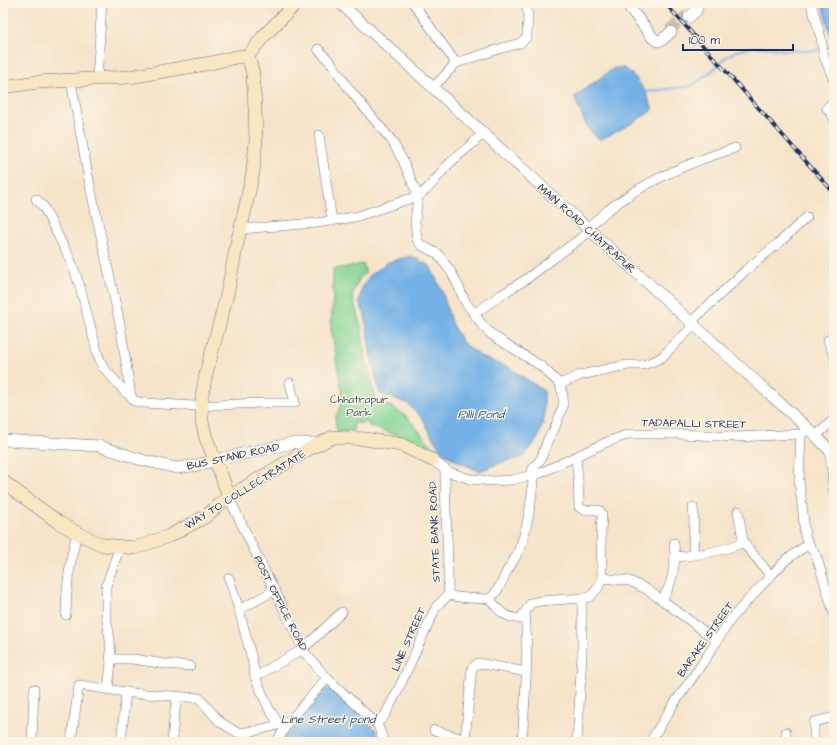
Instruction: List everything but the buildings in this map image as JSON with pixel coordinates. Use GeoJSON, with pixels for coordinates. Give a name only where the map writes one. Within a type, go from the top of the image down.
{"type":"FeatureCollection","features":[{"type":"Feature","properties":{"kind":"main road"},"geometry":{"type":"LineString","coordinates":[[3,87],[37,82],[129,77],[248,56],[263,37],[296,3]]}},
{"type":"Feature","properties":{"kind":"main road","name":"POST OFFICE ROAD"},"geometry":{"type":"LineString","coordinates":[[229,498],[206,438],[202,422],[202,395],[206,374],[227,295],[253,172],[256,139],[253,74],[248,56]]}},
{"type":"Feature","properties":{"kind":"main road","name":"WAY TO COLLECTRATATE"},"geometry":{"type":"LineString","coordinates":[[3,480],[58,522],[77,533],[103,545],[135,548],[169,536],[205,517],[222,502],[276,468],[333,437],[365,439],[402,445],[432,460]]}},
{"type":"Feature","properties":{"kind":"street"},"geometry":{"type":"LineString","coordinates":[[97,79],[102,3]]}},
{"type":"Feature","properties":{"kind":"street","name":"MAIN ROAD CHATRAPUR"},"geometry":{"type":"LineString","coordinates":[[340,3],[832,453]]}},
{"type":"Feature","properties":{"kind":"street"},"geometry":{"type":"LineString","coordinates":[[413,3],[456,63]]}},
{"type":"Feature","properties":{"kind":"street"},"geometry":{"type":"LineString","coordinates":[[433,88],[456,63],[520,43],[527,37],[528,15],[526,3]]}},
{"type":"Feature","properties":{"kind":"street"},"geometry":{"type":"LineString","coordinates":[[626,3],[654,38],[658,41],[662,40],[670,31],[659,38],[656,36],[630,3]]}},
{"type":"Feature","properties":{"kind":"street"},"geometry":{"type":"LineString","coordinates":[[692,3],[694,10],[688,16],[696,11],[696,3]]}},
{"type":"Feature","properties":{"kind":"street"},"geometry":{"type":"LineString","coordinates":[[811,3],[821,38],[824,57],[834,80]]}},
{"type":"Feature","properties":{"kind":"street"},"geometry":{"type":"LineString","coordinates":[[318,49],[332,64],[349,89],[392,141],[406,167],[418,196],[415,220],[417,240],[421,245],[438,254],[451,272],[464,300],[483,326],[492,335],[541,366],[560,384],[563,396],[563,406],[554,430],[548,439],[541,459],[534,467],[531,500],[519,551],[497,592],[490,600]]}},
{"type":"Feature","properties":{"kind":"street"},"geometry":{"type":"LineString","coordinates":[[71,81],[90,186],[120,324],[131,396],[134,401],[195,406],[295,403],[290,383]]}},
{"type":"Feature","properties":{"kind":"street"},"geometry":{"type":"LineString","coordinates":[[834,101],[827,108],[834,118]]}},
{"type":"Feature","properties":{"kind":"street"},"geometry":{"type":"LineString","coordinates":[[240,229],[293,225],[355,217],[418,196],[425,192],[450,163],[483,133]]}},
{"type":"Feature","properties":{"kind":"street"},"geometry":{"type":"LineString","coordinates":[[320,135],[332,220]]}},
{"type":"Feature","properties":{"kind":"street"},"geometry":{"type":"LineString","coordinates":[[474,314],[525,280],[588,229],[609,209],[638,190],[663,176],[710,156],[734,148]]}},
{"type":"Feature","properties":{"kind":"street"},"geometry":{"type":"LineString","coordinates":[[36,199],[43,206],[73,266],[98,355],[103,367],[126,393],[131,396]]}},
{"type":"Feature","properties":{"kind":"street"},"geometry":{"type":"LineString","coordinates":[[560,384],[581,375],[628,365],[642,365],[662,357],[692,324],[746,270],[807,217]]}},
{"type":"Feature","properties":{"kind":"street"},"geometry":{"type":"LineString","coordinates":[[828,340],[834,355]]}},
{"type":"Feature","properties":{"kind":"street"},"geometry":{"type":"LineString","coordinates":[[834,419],[809,433],[799,481],[804,537],[817,558],[834,614]]}},
{"type":"Feature","properties":{"kind":"street","name":"TADAPALLI STREET"},"geometry":{"type":"LineString","coordinates":[[533,475],[607,442],[629,434],[679,434],[736,437],[809,433]]}},
{"type":"Feature","properties":{"kind":"street","name":"BUS STAND ROAD"},"geometry":{"type":"LineString","coordinates":[[3,440],[99,446],[142,460],[176,468],[198,465],[293,443],[322,443]]}},
{"type":"Feature","properties":{"kind":"street"},"geometry":{"type":"LineString","coordinates":[[832,453],[834,494]]}},
{"type":"Feature","properties":{"kind":"street"},"geometry":{"type":"LineString","coordinates":[[448,595],[459,598],[490,600],[500,611],[510,617],[520,619],[531,603],[590,597],[598,588],[602,578],[602,514],[599,510],[584,510],[580,507],[576,457]]}},
{"type":"Feature","properties":{"kind":"street","name":"STATE BANK ROAD"},"geometry":{"type":"LineString","coordinates":[[432,460],[450,472],[470,479],[488,481],[512,480],[533,475]]}},
{"type":"Feature","properties":{"kind":"street","name":"STATE BANK ROAD"},"geometry":{"type":"LineString","coordinates":[[445,469],[448,595]]}},
{"type":"Feature","properties":{"kind":"street","name":"POST OFFICE ROAD"},"geometry":{"type":"LineString","coordinates":[[229,498],[303,649],[327,678],[377,724]]}},
{"type":"Feature","properties":{"kind":"street"},"geometry":{"type":"LineString","coordinates":[[693,507],[693,555]]}},
{"type":"Feature","properties":{"kind":"street"},"geometry":{"type":"LineString","coordinates":[[738,511],[744,542],[753,556],[771,576]]}},
{"type":"Feature","properties":{"kind":"street"},"geometry":{"type":"LineString","coordinates":[[66,615],[68,575],[77,533]]}},
{"type":"Feature","properties":{"kind":"street"},"geometry":{"type":"LineString","coordinates":[[675,557],[719,551],[744,542]]}},
{"type":"Feature","properties":{"kind":"street"},"geometry":{"type":"LineString","coordinates":[[662,600],[670,586],[675,566],[674,543]]}},
{"type":"Feature","properties":{"kind":"street","name":"BARAKE STREET"},"geometry":{"type":"LineString","coordinates":[[650,742],[731,619],[787,559],[808,544]]}},
{"type":"Feature","properties":{"kind":"street"},"geometry":{"type":"LineString","coordinates":[[108,690],[110,640],[106,615],[106,586],[120,546]]}},
{"type":"Feature","properties":{"kind":"street"},"geometry":{"type":"LineString","coordinates":[[229,578],[239,610],[255,676],[269,709],[279,724]]}},
{"type":"Feature","properties":{"kind":"street"},"geometry":{"type":"LineString","coordinates":[[602,578],[630,581],[646,589],[717,641]]}},
{"type":"Feature","properties":{"kind":"street"},"geometry":{"type":"LineString","coordinates":[[239,610],[275,590]]}},
{"type":"Feature","properties":{"kind":"street","name":"LINE STREET"},"geometry":{"type":"LineString","coordinates":[[377,724],[385,715],[398,690],[436,607],[448,595]]}},
{"type":"Feature","properties":{"kind":"street"},"geometry":{"type":"LineString","coordinates":[[577,742],[582,655],[582,598]]}},
{"type":"Feature","properties":{"kind":"street"},"geometry":{"type":"LineString","coordinates":[[255,676],[303,649],[342,612]]}},
{"type":"Feature","properties":{"kind":"street"},"geometry":{"type":"LineString","coordinates":[[522,742],[525,706],[527,629],[525,612]]}},
{"type":"Feature","properties":{"kind":"street"},"geometry":{"type":"LineString","coordinates":[[110,659],[133,659],[190,666]]}},
{"type":"Feature","properties":{"kind":"street"},"geometry":{"type":"LineString","coordinates":[[434,730],[468,741],[472,668],[478,662],[526,672]]}},
{"type":"Feature","properties":{"kind":"street"},"geometry":{"type":"LineString","coordinates":[[277,742],[287,724],[327,678]]}},
{"type":"Feature","properties":{"kind":"street"},"geometry":{"type":"LineString","coordinates":[[71,742],[79,686],[126,692],[199,698],[220,722],[238,732],[254,731],[292,719]]}},
{"type":"Feature","properties":{"kind":"street"},"geometry":{"type":"LineString","coordinates":[[32,742],[34,689]]}},
{"type":"Feature","properties":{"kind":"street"},"geometry":{"type":"LineString","coordinates":[[121,742],[126,692]]}},
{"type":"Feature","properties":{"kind":"street"},"geometry":{"type":"LineString","coordinates":[[172,742],[177,696]]}},
{"type":"Feature","properties":{"kind":"street"},"geometry":{"type":"LineString","coordinates":[[814,742],[814,722],[834,717]]}},
{"type":"Feature","properties":{"kind":"street"},"geometry":{"type":"LineString","coordinates":[[377,724],[384,742]]}},
{"type":"Feature","properties":{"kind":"street"},"geometry":{"type":"LineString","coordinates":[[786,732],[786,742]]}},
{"type":"Feature","properties":{"kind":"green space","name":"Chhatrapur Park"},"geometry":{"type":"Polygon","coordinates":[[[363,264],[366,273],[360,277],[352,296],[361,326],[366,362],[377,405],[390,406],[406,416],[433,447],[433,455],[405,438],[369,426],[367,422],[353,424],[354,431],[337,432],[335,419],[343,399],[331,328],[333,269],[363,264]]]}},
{"type":"Feature","properties":{"kind":"water"},"geometry":{"type":"Polygon","coordinates":[[[822,3],[834,3],[834,50],[822,3]]]}},
{"type":"Feature","properties":{"kind":"water"},"geometry":{"type":"Polygon","coordinates":[[[614,68],[624,68],[635,77],[646,93],[653,110],[629,125],[600,140],[588,129],[574,97],[614,68]]]}},
{"type":"Feature","properties":{"kind":"water","name":"Pilli Pond"},"geometry":{"type":"Polygon","coordinates":[[[411,256],[430,266],[442,291],[452,325],[463,343],[483,358],[510,368],[544,391],[544,418],[538,438],[524,457],[503,462],[479,471],[457,461],[441,451],[423,419],[407,403],[380,394],[370,351],[365,315],[359,302],[362,288],[371,274],[388,262],[411,256]]]}},
{"type":"Feature","properties":{"kind":"water","name":"Line Street pond"},"geometry":{"type":"Polygon","coordinates":[[[328,688],[376,730],[379,742],[281,742],[316,697],[328,688]]]}},
{"type":"Feature","properties":{"kind":"waterway"},"geometry":{"type":"LineString","coordinates":[[826,48],[834,45]]}},
{"type":"Feature","properties":{"kind":"waterway"},"geometry":{"type":"LineString","coordinates":[[644,92],[691,86],[713,70],[726,57],[736,51],[751,47],[767,47],[802,51],[820,50]]}},
{"type":"Feature","properties":{"kind":"tunnel"},"geometry":{"type":"LineString","coordinates":[[669,30],[687,15]]}},
{"type":"Feature","properties":{"kind":"railway"},"geometry":{"type":"LineString","coordinates":[[665,3],[834,193]]}}]}
